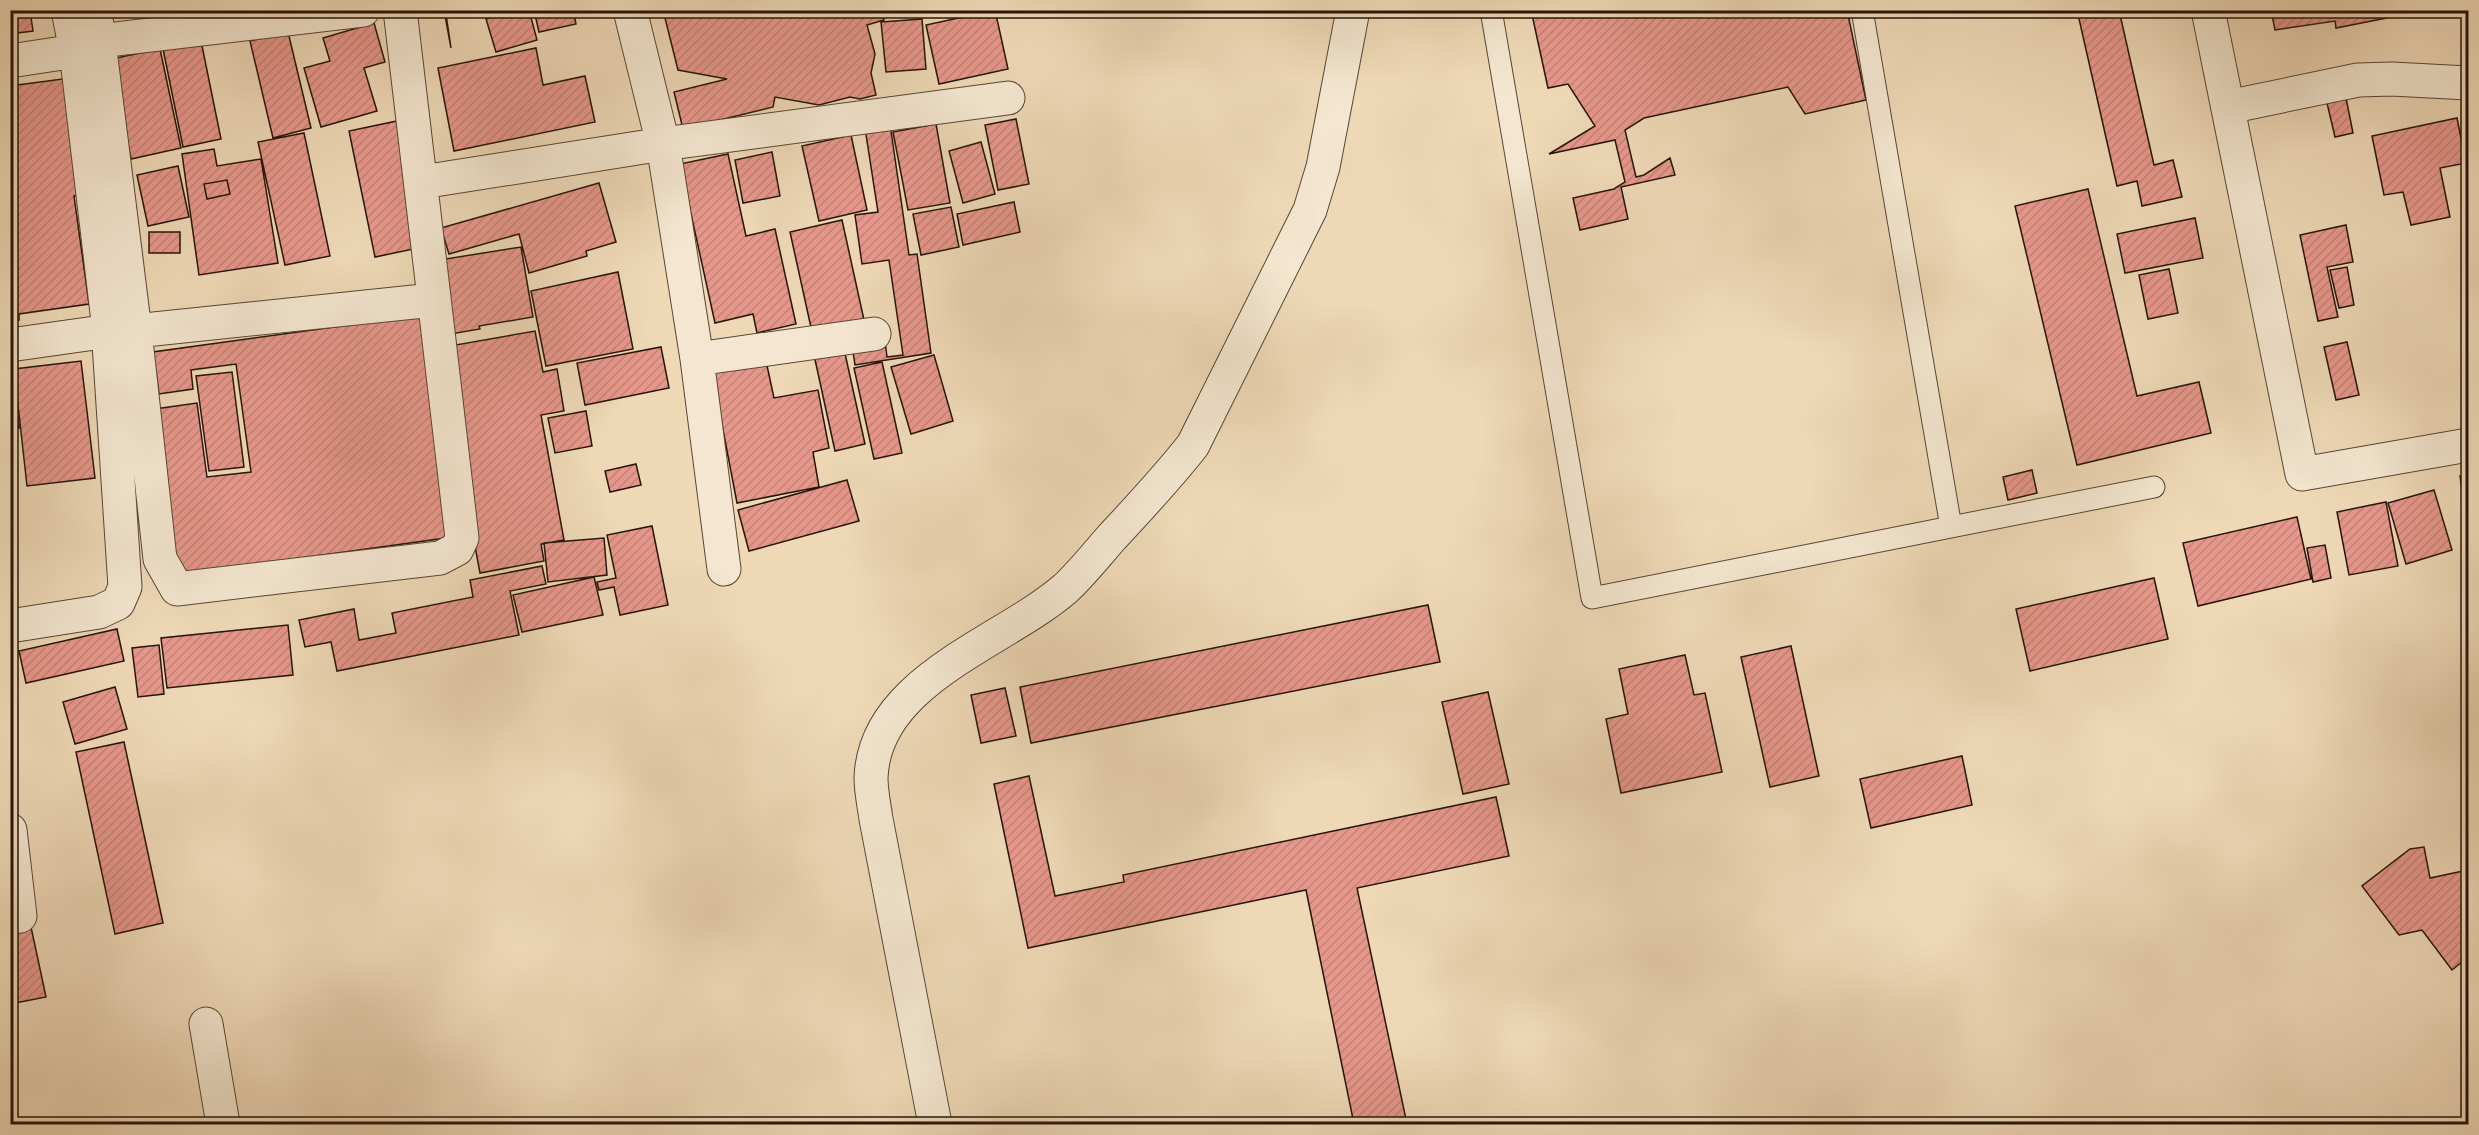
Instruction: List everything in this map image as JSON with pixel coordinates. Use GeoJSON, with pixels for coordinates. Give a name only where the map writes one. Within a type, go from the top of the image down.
{"type":"FeatureCollection","features":[{"type":"Feature","properties":{"kind":"street"},"geometry":{"type":"LineString","coordinates":[[68,10],[90,34],[122,331],[160,559],[177,589],[440,558],[457,549],[462,538],[400,10]]}},
{"type":"Feature","properties":{"kind":"street"},"geometry":{"type":"LineString","coordinates":[[10,61],[90,34],[363,10]]}},
{"type":"Feature","properties":{"kind":"street"},"geometry":{"type":"LineString","coordinates":[[630,10],[663,144],[697,359],[724,569]]}},
{"type":"Feature","properties":{"kind":"street"},"geometry":{"type":"LineString","coordinates":[[935,1125],[876,819],[871,777],[879,742],[892,715],[915,690],[942,669],[1020,622],[1067,586],[1175,468],[1193,445],[1310,210],[1325,158],[1353,10]]}},
{"type":"Feature","properties":{"kind":"street"},"geometry":{"type":"LineString","coordinates":[[2208,10],[2302,474],[2469,445]]}},
{"type":"Feature","properties":{"kind":"street"},"geometry":{"type":"LineString","coordinates":[[2228,107],[2358,80],[2392,79],[2469,83]]}},
{"type":"Feature","properties":{"kind":"street"},"geometry":{"type":"LineString","coordinates":[[422,182],[663,144],[1008,98]]}},
{"type":"Feature","properties":{"kind":"street"},"geometry":{"type":"LineString","coordinates":[[10,345],[122,331],[433,300]]}},
{"type":"Feature","properties":{"kind":"street"},"geometry":{"type":"LineString","coordinates":[[10,626],[99,612],[118,603],[125,587],[122,331]]}},
{"type":"Feature","properties":{"kind":"street"},"geometry":{"type":"LineString","coordinates":[[697,359],[874,334]]}},
{"type":"Feature","properties":{"kind":"street"},"geometry":{"type":"LineString","coordinates":[[10,830],[20,916],[10,917]]}},
{"type":"Feature","properties":{"kind":"street"},"geometry":{"type":"LineString","coordinates":[[206,1024],[223,1125]]}},
{"type":"Feature","properties":{"kind":"lane"},"geometry":{"type":"LineString","coordinates":[[1491,10],[1592,598],[2154,487]]}},
{"type":"Feature","properties":{"kind":"lane"},"geometry":{"type":"LineString","coordinates":[[1862,10],[1951,527]]}},
{"type":"Feature","properties":{"kind":"building"},"geometry":{"type":"Polygon","coordinates":[[[10,10],[30,10],[33,31],[10,34],[10,10]]]}},
{"type":"Feature","properties":{"kind":"building"},"geometry":{"type":"Polygon","coordinates":[[[444,10],[469,10],[446,14],[451,48],[444,10]]]}},
{"type":"Feature","properties":{"kind":"building"},"geometry":{"type":"Polygon","coordinates":[[[516,10],[529,10],[537,40],[496,52],[486,19],[516,10]]]}},
{"type":"Feature","properties":{"kind":"building"},"geometry":{"type":"Polygon","coordinates":[[[534,10],[573,10],[576,24],[539,32],[534,10]]]}},
{"type":"Feature","properties":{"kind":"building"},"geometry":{"type":"Polygon","coordinates":[[[663,10],[882,10],[884,20],[867,25],[875,54],[871,73],[876,95],[860,99],[850,97],[819,105],[775,97],[773,107],[683,129],[674,92],[727,79],[678,70],[663,10]]]}},
{"type":"Feature","properties":{"kind":"building"},"geometry":{"type":"Polygon","coordinates":[[[927,10],[955,10],[928,17],[927,10]]]}},
{"type":"Feature","properties":{"kind":"building"},"geometry":{"type":"Polygon","coordinates":[[[995,10],[1008,69],[939,84],[926,25],[995,10]]]}},
{"type":"Feature","properties":{"kind":"building"},"geometry":{"type":"Polygon","coordinates":[[[1531,10],[1847,10],[1866,100],[1805,114],[1788,87],[1644,118],[1625,130],[1636,177],[1644,175],[1670,158],[1675,175],[1621,187],[1628,219],[1580,230],[1573,198],[1614,189],[1625,182],[1615,140],[1549,154],[1595,126],[1568,84],[1548,88],[1531,10]]]}},
{"type":"Feature","properties":{"kind":"building"},"geometry":{"type":"Polygon","coordinates":[[[2077,10],[2119,10],[2154,165],[2173,160],[2182,197],[2142,206],[2137,181],[2117,186],[2077,10]]]}},
{"type":"Feature","properties":{"kind":"building"},"geometry":{"type":"Polygon","coordinates":[[[2271,10],[2427,10],[2336,28],[2335,21],[2275,30],[2271,10]]]}},
{"type":"Feature","properties":{"kind":"building"},"geometry":{"type":"Polygon","coordinates":[[[922,19],[926,69],[886,72],[881,22],[922,19]]]}},
{"type":"Feature","properties":{"kind":"building"},"geometry":{"type":"Polygon","coordinates":[[[374,23],[385,62],[364,68],[377,111],[321,127],[304,68],[330,61],[323,38],[374,23]]]}},
{"type":"Feature","properties":{"kind":"building"},"geometry":{"type":"Polygon","coordinates":[[[288,32],[311,128],[273,138],[250,41],[288,32]]]}},
{"type":"Feature","properties":{"kind":"building"},"geometry":{"type":"Polygon","coordinates":[[[201,41],[221,139],[183,147],[163,49],[201,41]]]}},
{"type":"Feature","properties":{"kind":"building"},"geometry":{"type":"Polygon","coordinates":[[[536,48],[543,85],[585,76],[595,122],[454,151],[438,68],[536,48]]]}},
{"type":"Feature","properties":{"kind":"building"},"geometry":{"type":"Polygon","coordinates":[[[160,49],[181,148],[131,159],[111,59],[160,49]]]}},
{"type":"Feature","properties":{"kind":"building"},"geometry":{"type":"Polygon","coordinates":[[[70,78],[86,195],[74,196],[89,304],[19,314],[19,320],[10,321],[10,86],[70,78]]]}},
{"type":"Feature","properties":{"kind":"building"},"geometry":{"type":"Polygon","coordinates":[[[2346,98],[2353,133],[2335,137],[2327,103],[2346,98]]]}},
{"type":"Feature","properties":{"kind":"building"},"geometry":{"type":"Polygon","coordinates":[[[2457,118],[2466,163],[2440,168],[2450,217],[2411,225],[2403,192],[2384,195],[2372,136],[2457,118]]]}},
{"type":"Feature","properties":{"kind":"building"},"geometry":{"type":"Polygon","coordinates":[[[1016,119],[1029,184],[998,190],[985,125],[1016,119]]]}},
{"type":"Feature","properties":{"kind":"building"},"geometry":{"type":"Polygon","coordinates":[[[397,121],[423,247],[375,257],[349,131],[397,121]]]}},
{"type":"Feature","properties":{"kind":"building"},"geometry":{"type":"Polygon","coordinates":[[[890,124],[909,255],[917,254],[931,353],[855,365],[852,345],[885,341],[887,357],[903,355],[889,260],[862,264],[855,215],[878,212],[865,128],[890,124]]]}},
{"type":"Feature","properties":{"kind":"building"},"geometry":{"type":"Polygon","coordinates":[[[936,124],[950,203],[908,210],[893,132],[936,124]]]}},
{"type":"Feature","properties":{"kind":"building"},"geometry":{"type":"Polygon","coordinates":[[[304,133],[330,256],[285,265],[258,142],[304,133]]]}},
{"type":"Feature","properties":{"kind":"building"},"geometry":{"type":"Polygon","coordinates":[[[851,135],[867,210],[819,221],[802,146],[851,135]]]}},
{"type":"Feature","properties":{"kind":"building"},"geometry":{"type":"Polygon","coordinates":[[[981,142],[995,194],[963,203],[949,151],[981,142]]]}},
{"type":"Feature","properties":{"kind":"building"},"geometry":{"type":"Polygon","coordinates":[[[214,149],[217,166],[261,159],[278,263],[199,275],[182,154],[214,149]]]}},
{"type":"Feature","properties":{"kind":"building"},"geometry":{"type":"Polygon","coordinates":[[[772,152],[780,196],[743,203],[735,160],[772,152]]]}},
{"type":"Feature","properties":{"kind":"building"},"geometry":{"type":"Polygon","coordinates":[[[728,154],[746,236],[775,229],[796,324],[757,333],[753,314],[715,323],[680,164],[728,154]]]}},
{"type":"Feature","properties":{"kind":"building"},"geometry":{"type":"Polygon","coordinates":[[[178,166],[189,217],[148,226],[137,175],[178,166]]]}},
{"type":"Feature","properties":{"kind":"building"},"geometry":{"type":"Polygon","coordinates":[[[227,180],[230,194],[207,199],[204,184],[227,180]]]}},
{"type":"Feature","properties":{"kind":"building"},"geometry":{"type":"Polygon","coordinates":[[[599,183],[616,242],[586,251],[587,256],[529,273],[519,234],[449,254],[441,228],[599,183]]]}},
{"type":"Feature","properties":{"kind":"building"},"geometry":{"type":"Polygon","coordinates":[[[2088,189],[2137,396],[2199,382],[2211,433],[2077,465],[2015,206],[2088,189]]]}},
{"type":"Feature","properties":{"kind":"building"},"geometry":{"type":"Polygon","coordinates":[[[1014,202],[1020,232],[963,245],[957,214],[1014,202]]]}},
{"type":"Feature","properties":{"kind":"building"},"geometry":{"type":"Polygon","coordinates":[[[951,207],[959,247],[921,255],[913,214],[951,207]]]}},
{"type":"Feature","properties":{"kind":"building"},"geometry":{"type":"Polygon","coordinates":[[[2195,218],[2203,258],[2125,273],[2117,234],[2195,218]]]}},
{"type":"Feature","properties":{"kind":"building"},"geometry":{"type":"Polygon","coordinates":[[[842,220],[864,320],[812,332],[790,232],[842,220]]]}},
{"type":"Feature","properties":{"kind":"building"},"geometry":{"type":"Polygon","coordinates":[[[2346,225],[2353,262],[2327,267],[2338,317],[2318,321],[2300,235],[2346,225]]]}},
{"type":"Feature","properties":{"kind":"building"},"geometry":{"type":"Polygon","coordinates":[[[149,232],[180,232],[180,253],[149,253],[149,232]]]}},
{"type":"Feature","properties":{"kind":"building"},"geometry":{"type":"Polygon","coordinates":[[[521,247],[533,317],[479,326],[480,329],[445,335],[433,261],[521,247]]]}},
{"type":"Feature","properties":{"kind":"building"},"geometry":{"type":"Polygon","coordinates":[[[2347,267],[2354,305],[2339,308],[2330,270],[2347,267]]]}},
{"type":"Feature","properties":{"kind":"building"},"geometry":{"type":"Polygon","coordinates":[[[2169,269],[2178,313],[2148,319],[2139,275],[2169,269]]]}},
{"type":"Feature","properties":{"kind":"building"},"geometry":{"type":"Polygon","coordinates":[[[618,272],[633,349],[546,366],[531,291],[618,272]]]}},
{"type":"Feature","properties":{"kind":"building"},"geometry":{"type":"Polygon","coordinates":[[[422,315],[453,537],[178,575],[155,409],[197,403],[207,477],[251,472],[236,364],[191,370],[193,389],[159,394],[153,352],[422,315]]]}},
{"type":"Feature","properties":{"kind":"building"},"geometry":{"type":"Polygon","coordinates":[[[535,331],[543,372],[557,369],[564,411],[541,415],[564,540],[541,544],[544,561],[480,573],[465,493],[444,347],[535,331]]]}},
{"type":"Feature","properties":{"kind":"building"},"geometry":{"type":"Polygon","coordinates":[[[2347,342],[2359,395],[2336,400],[2324,347],[2347,342]]]}},
{"type":"Feature","properties":{"kind":"building"},"geometry":{"type":"Polygon","coordinates":[[[661,347],[669,388],[585,405],[577,363],[661,347]]]}},
{"type":"Feature","properties":{"kind":"building"},"geometry":{"type":"Polygon","coordinates":[[[844,349],[865,444],[835,451],[814,355],[844,349]]]}},
{"type":"Feature","properties":{"kind":"building"},"geometry":{"type":"Polygon","coordinates":[[[934,355],[953,421],[911,434],[891,367],[934,355]]]}},
{"type":"Feature","properties":{"kind":"building"},"geometry":{"type":"Polygon","coordinates":[[[10,358],[19,428],[10,428],[10,358]]]}},
{"type":"Feature","properties":{"kind":"building"},"geometry":{"type":"Polygon","coordinates":[[[81,361],[95,478],[27,486],[14,369],[81,361]]]}},
{"type":"Feature","properties":{"kind":"building"},"geometry":{"type":"Polygon","coordinates":[[[766,361],[774,398],[818,390],[829,448],[813,452],[819,487],[737,503],[712,372],[766,361]]]}},
{"type":"Feature","properties":{"kind":"building"},"geometry":{"type":"Polygon","coordinates":[[[882,362],[902,453],[874,459],[854,368],[882,362]]]}},
{"type":"Feature","properties":{"kind":"building"},"geometry":{"type":"Polygon","coordinates":[[[232,372],[244,467],[209,471],[196,376],[232,372]]]}},
{"type":"Feature","properties":{"kind":"building"},"geometry":{"type":"Polygon","coordinates":[[[586,411],[592,446],[555,453],[548,418],[586,411]]]}},
{"type":"Feature","properties":{"kind":"building"},"geometry":{"type":"Polygon","coordinates":[[[636,464],[641,485],[610,492],[605,471],[636,464]]]}},
{"type":"Feature","properties":{"kind":"building"},"geometry":{"type":"Polygon","coordinates":[[[2032,470],[2037,493],[2008,500],[2003,477],[2032,470]]]}},
{"type":"Feature","properties":{"kind":"building"},"geometry":{"type":"Polygon","coordinates":[[[2468,474],[2468,531],[2460,476],[2468,474]]]}},
{"type":"Feature","properties":{"kind":"building"},"geometry":{"type":"Polygon","coordinates":[[[847,480],[859,521],[749,551],[738,510],[847,480]]]}},
{"type":"Feature","properties":{"kind":"building"},"geometry":{"type":"Polygon","coordinates":[[[2434,490],[2452,550],[2406,564],[2388,503],[2434,490]]]}},
{"type":"Feature","properties":{"kind":"building"},"geometry":{"type":"Polygon","coordinates":[[[2386,502],[2398,566],[2349,575],[2337,512],[2386,502]]]}},
{"type":"Feature","properties":{"kind":"building"},"geometry":{"type":"Polygon","coordinates":[[[2297,517],[2311,579],[2198,606],[2183,543],[2297,517]]]}},
{"type":"Feature","properties":{"kind":"building"},"geometry":{"type":"Polygon","coordinates":[[[652,526],[668,605],[620,615],[614,587],[599,590],[597,582],[616,578],[607,535],[652,526]]]}},
{"type":"Feature","properties":{"kind":"building"},"geometry":{"type":"Polygon","coordinates":[[[604,538],[607,575],[548,582],[544,543],[604,538]]]}},
{"type":"Feature","properties":{"kind":"building"},"geometry":{"type":"Polygon","coordinates":[[[2325,545],[2331,578],[2313,582],[2307,548],[2325,545]]]}},
{"type":"Feature","properties":{"kind":"building"},"geometry":{"type":"Polygon","coordinates":[[[542,566],[546,584],[510,591],[519,635],[337,671],[331,642],[305,647],[299,620],[354,609],[359,640],[396,633],[392,613],[473,597],[470,580],[542,566]]]}},
{"type":"Feature","properties":{"kind":"building"},"geometry":{"type":"Polygon","coordinates":[[[594,577],[603,615],[522,632],[513,595],[594,577]]]}},
{"type":"Feature","properties":{"kind":"building"},"geometry":{"type":"Polygon","coordinates":[[[2154,578],[2168,639],[2030,671],[2016,609],[2154,578]]]}},
{"type":"Feature","properties":{"kind":"building"},"geometry":{"type":"Polygon","coordinates":[[[1428,605],[1440,662],[1031,743],[1020,687],[1428,605]]]}},
{"type":"Feature","properties":{"kind":"building"},"geometry":{"type":"Polygon","coordinates":[[[288,625],[293,675],[167,688],[161,638],[288,625]]]}},
{"type":"Feature","properties":{"kind":"building"},"geometry":{"type":"Polygon","coordinates":[[[117,629],[124,661],[26,683],[19,651],[117,629]]]}},
{"type":"Feature","properties":{"kind":"building"},"geometry":{"type":"Polygon","coordinates":[[[159,645],[164,694],[138,697],[132,648],[159,645]]]}},
{"type":"Feature","properties":{"kind":"building"},"geometry":{"type":"Polygon","coordinates":[[[1791,646],[1819,776],[1770,787],[1741,657],[1791,646]]]}},
{"type":"Feature","properties":{"kind":"building"},"geometry":{"type":"Polygon","coordinates":[[[1685,655],[1694,695],[1705,693],[1722,772],[1621,793],[1606,719],[1628,714],[1619,669],[1685,655]]]}},
{"type":"Feature","properties":{"kind":"building"},"geometry":{"type":"Polygon","coordinates":[[[115,687],[127,729],[75,744],[63,702],[115,687]]]}},
{"type":"Feature","properties":{"kind":"building"},"geometry":{"type":"Polygon","coordinates":[[[1005,688],[1016,736],[981,743],[971,695],[1005,688]]]}},
{"type":"Feature","properties":{"kind":"building"},"geometry":{"type":"Polygon","coordinates":[[[1488,692],[1509,784],[1463,794],[1442,702],[1488,692]]]}},
{"type":"Feature","properties":{"kind":"building"},"geometry":{"type":"Polygon","coordinates":[[[124,742],[163,923],[115,934],[76,752],[124,742]]]}},
{"type":"Feature","properties":{"kind":"building"},"geometry":{"type":"Polygon","coordinates":[[[1962,756],[1972,805],[1871,828],[1860,779],[1962,756]]]}},
{"type":"Feature","properties":{"kind":"building"},"geometry":{"type":"Polygon","coordinates":[[[1029,776],[1055,896],[1124,882],[1123,875],[1496,797],[1509,856],[1357,888],[1407,1124],[1354,1124],[1306,890],[1028,948],[994,784],[1029,776]]]}},
{"type":"Feature","properties":{"kind":"building"},"geometry":{"type":"Polygon","coordinates":[[[2424,847],[2430,878],[2468,870],[2468,957],[2452,970],[2422,930],[2399,935],[2362,886],[2410,849],[2424,847]]]}},
{"type":"Feature","properties":{"kind":"building"},"geometry":{"type":"Polygon","coordinates":[[[31,927],[46,997],[10,1004],[10,931],[31,927]]]}}]}
